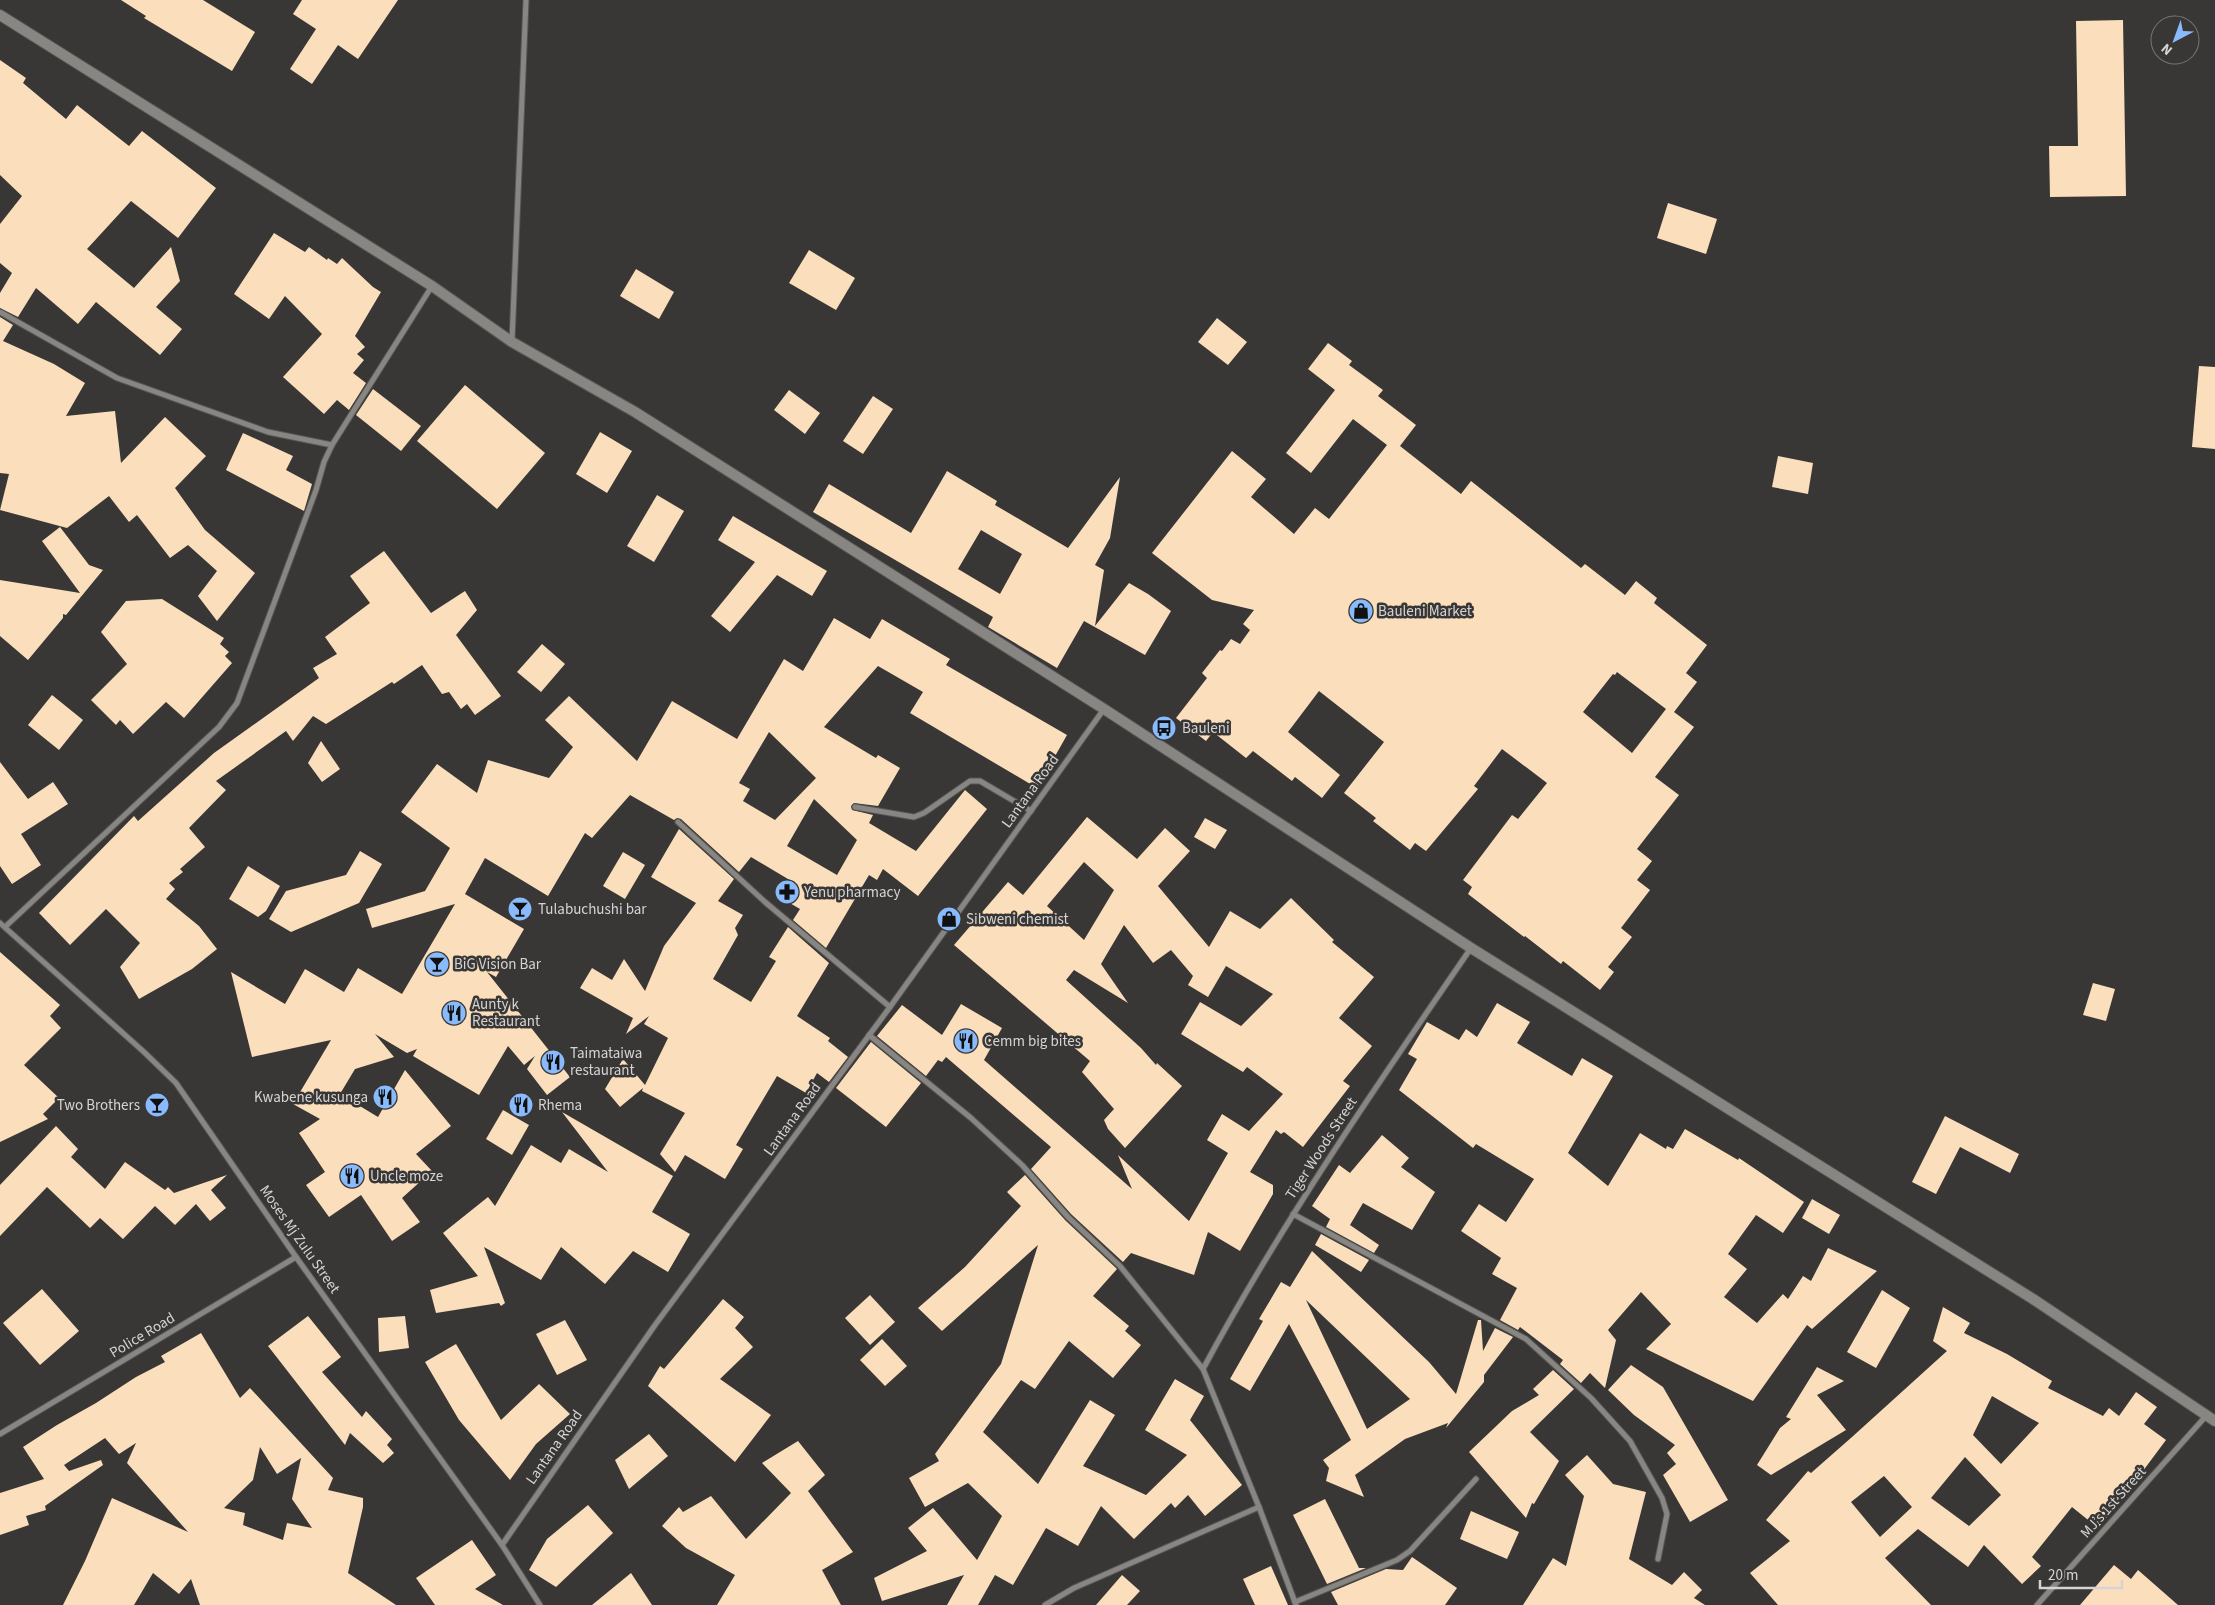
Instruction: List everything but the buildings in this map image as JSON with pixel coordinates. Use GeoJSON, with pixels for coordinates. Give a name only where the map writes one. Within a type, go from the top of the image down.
{"type":"FeatureCollection","features":[{"type":"Feature","properties":{"kind":"street"},"geometry":{"type":"LineString","coordinates":[[512,342],[526,0]]}},
{"type":"Feature","properties":{"kind":"street"},"geometry":{"type":"LineString","coordinates":[[0,15],[432,286],[512,342],[635,412],[1104,709],[1471,948],[2033,1299],[2211,1418]]}},
{"type":"Feature","properties":{"kind":"street"},"geometry":{"type":"LineString","coordinates":[[2,925],[219,727],[237,703],[316,490],[324,462],[332,445],[432,286]]}},
{"type":"Feature","properties":{"kind":"street"},"geometry":{"type":"LineString","coordinates":[[0,312],[117,378],[268,432],[332,445]]}},
{"type":"Feature","properties":{"kind":"street","name":"Lantana Road"},"geometry":{"type":"LineString","coordinates":[[502,1545],[655,1325],[890,1007],[1104,709]]}},
{"type":"Feature","properties":{"kind":"street"},"geometry":{"type":"LineString","coordinates":[[855,807],[914,817],[924,813],[970,780],[980,781],[1031,811]]}},
{"type":"Feature","properties":{"kind":"street"},"geometry":{"type":"LineString","coordinates":[[678,822],[765,902],[890,1007]]}},
{"type":"Feature","properties":{"kind":"street","name":"Moses Mj Zulu Street"},"geometry":{"type":"LineString","coordinates":[[2,925],[176,1083],[296,1257],[502,1545],[540,1605]]}},
{"type":"Feature","properties":{"kind":"street","name":"Tiger Woods Street"},"geometry":{"type":"LineString","coordinates":[[1203,1369],[1234,1312],[1294,1214],[1381,1079],[1471,948]]}},
{"type":"Feature","properties":{"kind":"street"},"geometry":{"type":"LineString","coordinates":[[869,1035],[971,1118],[1022,1165],[1068,1217],[1120,1266],[1203,1369],[1259,1507],[1295,1604],[1397,1560],[1410,1551],[1476,1479]]}},
{"type":"Feature","properties":{"kind":"street"},"geometry":{"type":"LineString","coordinates":[[1294,1214],[1526,1339],[1591,1398],[1630,1441],[1662,1498],[1667,1514],[1658,1559]]}},
{"type":"Feature","properties":{"kind":"street","name":"Police Road"},"geometry":{"type":"LineString","coordinates":[[0,1434],[296,1257]]}},
{"type":"Feature","properties":{"kind":"street","name":"MJ’s 1st Street"},"geometry":{"type":"LineString","coordinates":[[2037,1605],[2211,1418]]}},
{"type":"Feature","properties":{"kind":"street"},"geometry":{"type":"LineString","coordinates":[[1045,1605],[1074,1588],[1259,1507]]}},
{"type":"Feature","properties":{"kind":"place","name":"Bauleni Market"},"geometry":{"type":"Point","coordinates":[1361,611]}},
{"type":"Feature","properties":{"kind":"place","name":"Bauleni"},"geometry":{"type":"Point","coordinates":[1164,728]}},
{"type":"Feature","properties":{"kind":"place","name":"Yenu pharmacy"},"geometry":{"type":"Point","coordinates":[787,892]}},
{"type":"Feature","properties":{"kind":"place","name":"Tulabuchushi bar"},"geometry":{"type":"Point","coordinates":[520,909]}},
{"type":"Feature","properties":{"kind":"place","name":"Sibweni chemist"},"geometry":{"type":"Point","coordinates":[949,919]}},
{"type":"Feature","properties":{"kind":"place","name":"BiG Vision Bar"},"geometry":{"type":"Point","coordinates":[437,964]}},
{"type":"Feature","properties":{"kind":"place","name":"Aunty k Restaurant"},"geometry":{"type":"Point","coordinates":[454,1013]}},
{"type":"Feature","properties":{"kind":"place","name":"Cemm big bites"},"geometry":{"type":"Point","coordinates":[966,1041]}},
{"type":"Feature","properties":{"kind":"place","name":"Taimataiwa restaurant"},"geometry":{"type":"Point","coordinates":[553,1062]}},
{"type":"Feature","properties":{"kind":"place","name":"Kwabene kusunga"},"geometry":{"type":"Point","coordinates":[385,1097]}},
{"type":"Feature","properties":{"kind":"place","name":"Two Brothers"},"geometry":{"type":"Point","coordinates":[157,1105]}},
{"type":"Feature","properties":{"kind":"place","name":"Rhema"},"geometry":{"type":"Point","coordinates":[521,1105]}},
{"type":"Feature","properties":{"kind":"place","name":"Uncle moze"},"geometry":{"type":"Point","coordinates":[352,1176]}}]}
